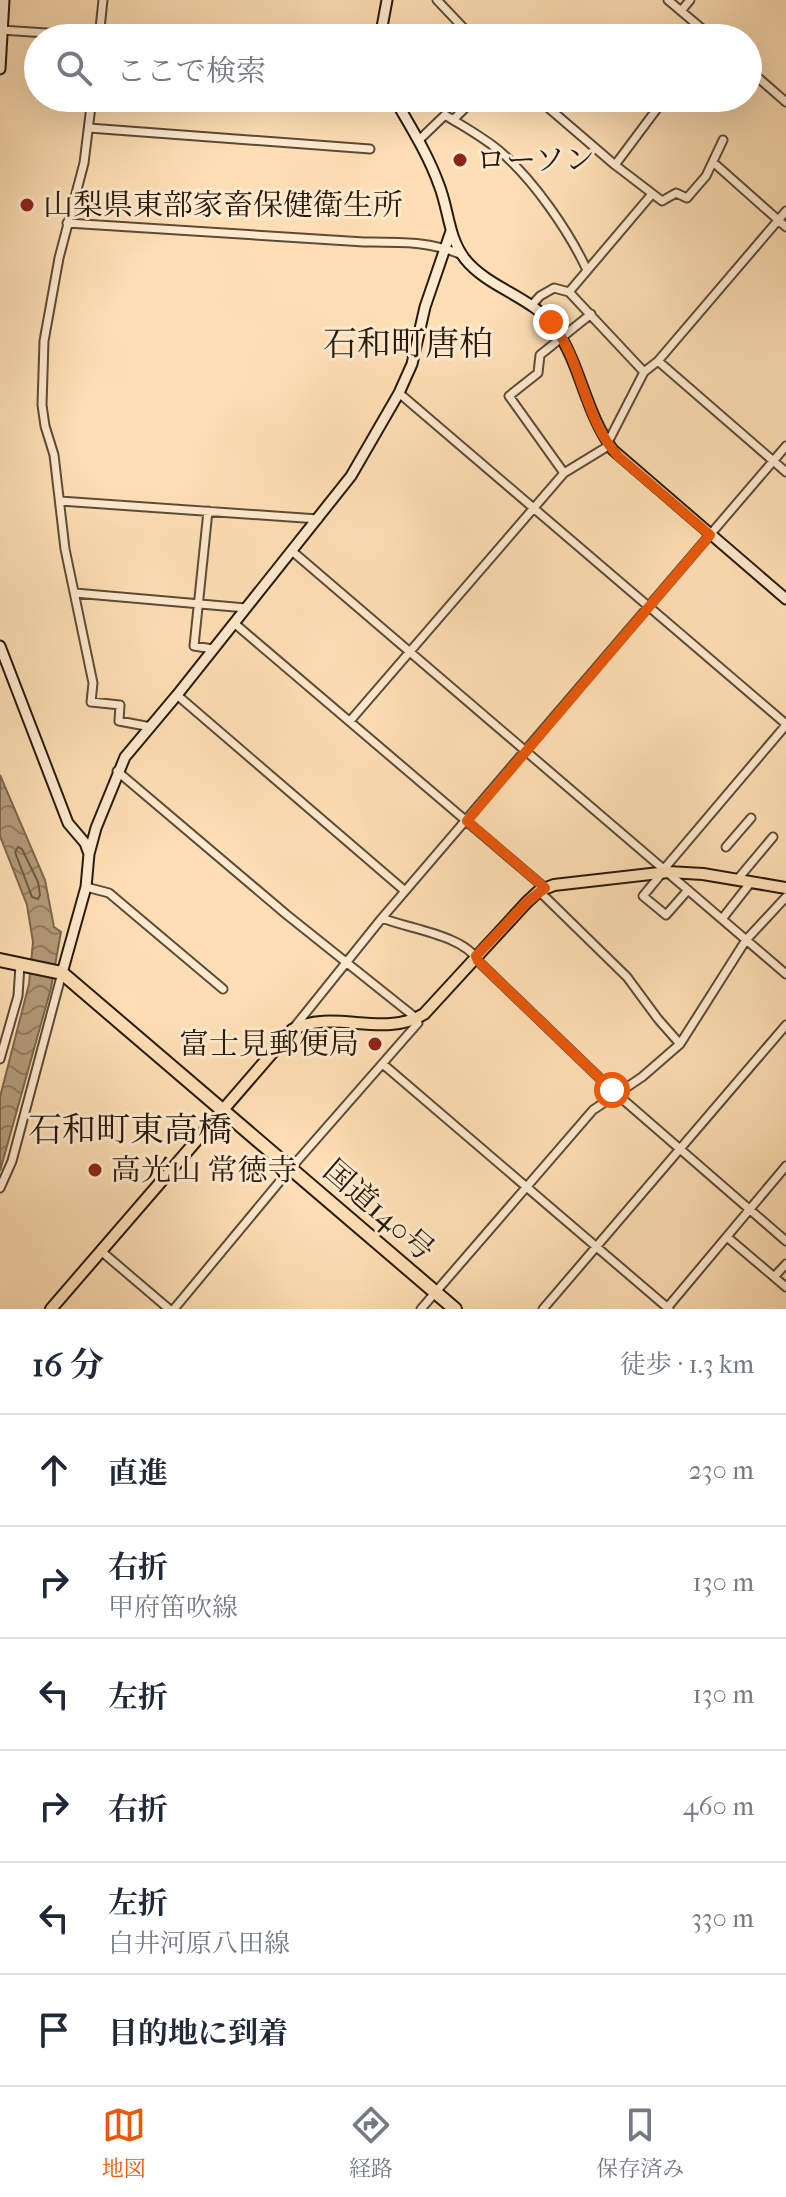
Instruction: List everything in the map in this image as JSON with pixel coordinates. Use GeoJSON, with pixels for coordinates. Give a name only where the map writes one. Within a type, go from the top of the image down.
{"type":"FeatureCollection","features":[{"type":"Feature","properties":{"kind":"highway","name":"国道140号"},"geometry":{"type":"LineString","coordinates":[[0,960],[60,972],[455,1309]]}},
{"type":"Feature","properties":{"kind":"main road"},"geometry":{"type":"LineString","coordinates":[[51,1309],[292,1030],[316,1021],[386,1024],[424,1014],[542,889],[665,871],[786,888]]}},
{"type":"Feature","properties":{"kind":"street"},"geometry":{"type":"LineString","coordinates":[[0,69],[4,0]]}},
{"type":"Feature","properties":{"kind":"street"},"geometry":{"type":"LineString","coordinates":[[100,24],[103,0]]}},
{"type":"Feature","properties":{"kind":"street"},"geometry":{"type":"LineString","coordinates":[[383,24],[387,0]]}},
{"type":"Feature","properties":{"kind":"street"},"geometry":{"type":"LineString","coordinates":[[437,0],[460,24]]}},
{"type":"Feature","properties":{"kind":"street"},"geometry":{"type":"LineString","coordinates":[[668,0],[696,24]]}},
{"type":"Feature","properties":{"kind":"street"},"geometry":{"type":"LineString","coordinates":[[681,11],[690,0]]}},
{"type":"Feature","properties":{"kind":"street"},"geometry":{"type":"LineString","coordinates":[[1,30],[24,32]]}},
{"type":"Feature","properties":{"kind":"street"},"geometry":{"type":"LineString","coordinates":[[762,81],[786,102]]}},
{"type":"Feature","properties":{"kind":"street"},"geometry":{"type":"LineString","coordinates":[[91,112],[84,163],[67,223],[44,341],[43,417],[54,455],[65,549],[93,683],[91,702],[120,705],[119,721],[151,727]]}},
{"type":"Feature","properties":{"kind":"street"},"geometry":{"type":"LineString","coordinates":[[402,112],[440,186],[451,231],[463,256]]}},
{"type":"Feature","properties":{"kind":"street"},"geometry":{"type":"LineString","coordinates":[[453,120],[461,112]]}},
{"type":"Feature","properties":{"kind":"street"},"geometry":{"type":"LineString","coordinates":[[553,112],[662,201],[676,193],[687,198],[714,163],[723,140]]}},
{"type":"Feature","properties":{"kind":"street"},"geometry":{"type":"LineString","coordinates":[[615,165],[655,112]]}},
{"type":"Feature","properties":{"kind":"street"},"geometry":{"type":"LineString","coordinates":[[418,141],[445,115],[502,153],[525,177],[577,249],[586,268]]}},
{"type":"Feature","properties":{"kind":"street"},"geometry":{"type":"LineString","coordinates":[[89,128],[370,149]]}},
{"type":"Feature","properties":{"kind":"street"},"geometry":{"type":"LineString","coordinates":[[714,163],[786,227]]}},
{"type":"Feature","properties":{"kind":"street"},"geometry":{"type":"LineString","coordinates":[[569,292],[586,268],[652,194]]}},
{"type":"Feature","properties":{"kind":"street"},"geometry":{"type":"LineString","coordinates":[[350,721],[564,473],[605,448],[644,372],[658,361],[786,211]]}},
{"type":"Feature","properties":{"kind":"street"},"geometry":{"type":"LineString","coordinates":[[67,223],[398,242],[445,247],[463,256],[482,274],[551,322],[562,338],[595,420],[607,443],[619,457],[786,599]]}},
{"type":"Feature","properties":{"kind":"street"},"geometry":{"type":"LineString","coordinates":[[0,1188],[12,1161],[60,972],[86,887],[89,854],[117,771],[125,757],[351,476],[399,393],[412,364],[425,307],[451,231]]}},
{"type":"Feature","properties":{"kind":"street"},"geometry":{"type":"LineString","coordinates":[[531,306],[554,288],[569,292],[644,372]]}},
{"type":"Feature","properties":{"kind":"street"},"geometry":{"type":"LineString","coordinates":[[564,473],[509,396],[538,373],[540,355],[591,314]]}},
{"type":"Feature","properties":{"kind":"street"},"geometry":{"type":"LineString","coordinates":[[658,361],[786,472]]}},
{"type":"Feature","properties":{"kind":"street"},"geometry":{"type":"LineString","coordinates":[[399,393],[786,724],[643,896],[666,915],[688,890]]}},
{"type":"Feature","properties":{"kind":"street"},"geometry":{"type":"LineString","coordinates":[[292,1030],[382,918],[786,446]]}},
{"type":"Feature","properties":{"kind":"street"},"geometry":{"type":"LineString","coordinates":[[60,501],[318,519]]}},
{"type":"Feature","properties":{"kind":"street"},"geometry":{"type":"LineString","coordinates":[[208,511],[194,646],[213,649]]}},
{"type":"Feature","properties":{"kind":"street"},"geometry":{"type":"LineString","coordinates":[[292,551],[786,974]]}},
{"type":"Feature","properties":{"kind":"street"},"geometry":{"type":"LineString","coordinates":[[75,593],[246,608]]}},
{"type":"Feature","properties":{"kind":"street"},"geometry":{"type":"LineString","coordinates":[[234,623],[467,821],[542,889],[627,977],[680,1044]]}},
{"type":"Feature","properties":{"kind":"street"},"geometry":{"type":"LineString","coordinates":[[0,646],[68,823],[85,843],[89,854]]}},
{"type":"Feature","properties":{"kind":"street"},"geometry":{"type":"LineString","coordinates":[[177,695],[405,891]]}},
{"type":"Feature","properties":{"kind":"street"},"geometry":{"type":"LineString","coordinates":[[101,1251],[172,1309],[418,1023],[416,1018],[287,915],[117,771]]}},
{"type":"Feature","properties":{"kind":"street"},"geometry":{"type":"LineString","coordinates":[[726,847],[751,818]]}},
{"type":"Feature","properties":{"kind":"street"},"geometry":{"type":"LineString","coordinates":[[737,880],[773,837]]}},
{"type":"Feature","properties":{"kind":"street"},"geometry":{"type":"LineString","coordinates":[[722,919],[751,882]]}},
{"type":"Feature","properties":{"kind":"street"},"geometry":{"type":"LineString","coordinates":[[86,887],[109,893],[223,989]]}},
{"type":"Feature","properties":{"kind":"street"},"geometry":{"type":"LineString","coordinates":[[421,1309],[593,1110],[642,1077],[680,1044],[746,940],[786,897]]}},
{"type":"Feature","properties":{"kind":"street"},"geometry":{"type":"LineString","coordinates":[[382,918],[445,938],[470,951],[618,1093],[786,1241]]}},
{"type":"Feature","properties":{"kind":"street"},"geometry":{"type":"LineString","coordinates":[[0,1059],[18,996],[22,965]]}},
{"type":"Feature","properties":{"kind":"street"},"geometry":{"type":"LineString","coordinates":[[543,1309],[786,1025]]}},
{"type":"Feature","properties":{"kind":"street"},"geometry":{"type":"LineString","coordinates":[[384,1065],[668,1309],[786,1166]]}},
{"type":"Feature","properties":{"kind":"street"},"geometry":{"type":"LineString","coordinates":[[727,1237],[786,1287]]}},
{"type":"Feature","properties":{"kind":"street"},"geometry":{"type":"LineString","coordinates":[[774,1277],[786,1264]]}},
{"type":"Feature","properties":{"kind":"water"},"geometry":{"type":"Polygon","coordinates":[[[0,775],[45,880],[54,927],[61,932],[51,988],[0,1171],[0,1097],[29,984],[33,942],[27,905],[0,836],[0,775]]]}},
{"type":"Feature","properties":{"kind":"place","name":"ローソン"},"geometry":{"type":"Point","coordinates":[460,160]}},
{"type":"Feature","properties":{"kind":"place","name":"山梨県東部家畜保健衛生所"},"geometry":{"type":"Point","coordinates":[27,205]}},
{"type":"Feature","properties":{"kind":"place","name":"富士見郵便局"},"geometry":{"type":"Point","coordinates":[375,1044]}},
{"type":"Feature","properties":{"kind":"place","name":"高光山 常徳寺"},"geometry":{"type":"Point","coordinates":[95,1170]}},
{"type":"Feature","properties":{"kind":"district","name":"石和町唐柏"},"geometry":{"type":"Point","coordinates":[408,343]}},
{"type":"Feature","properties":{"kind":"district","name":"石和町東高橋"},"geometry":{"type":"Point","coordinates":[130,1129]}},
{"type":"Feature","properties":{"kind":"route"},"geometry":{"type":"LineString","coordinates":[[551,322],[562,338],[607,443],[619,457],[710,535],[467,821],[545,888],[534,894],[476,956],[478,961],[612,1090]]}}]}
